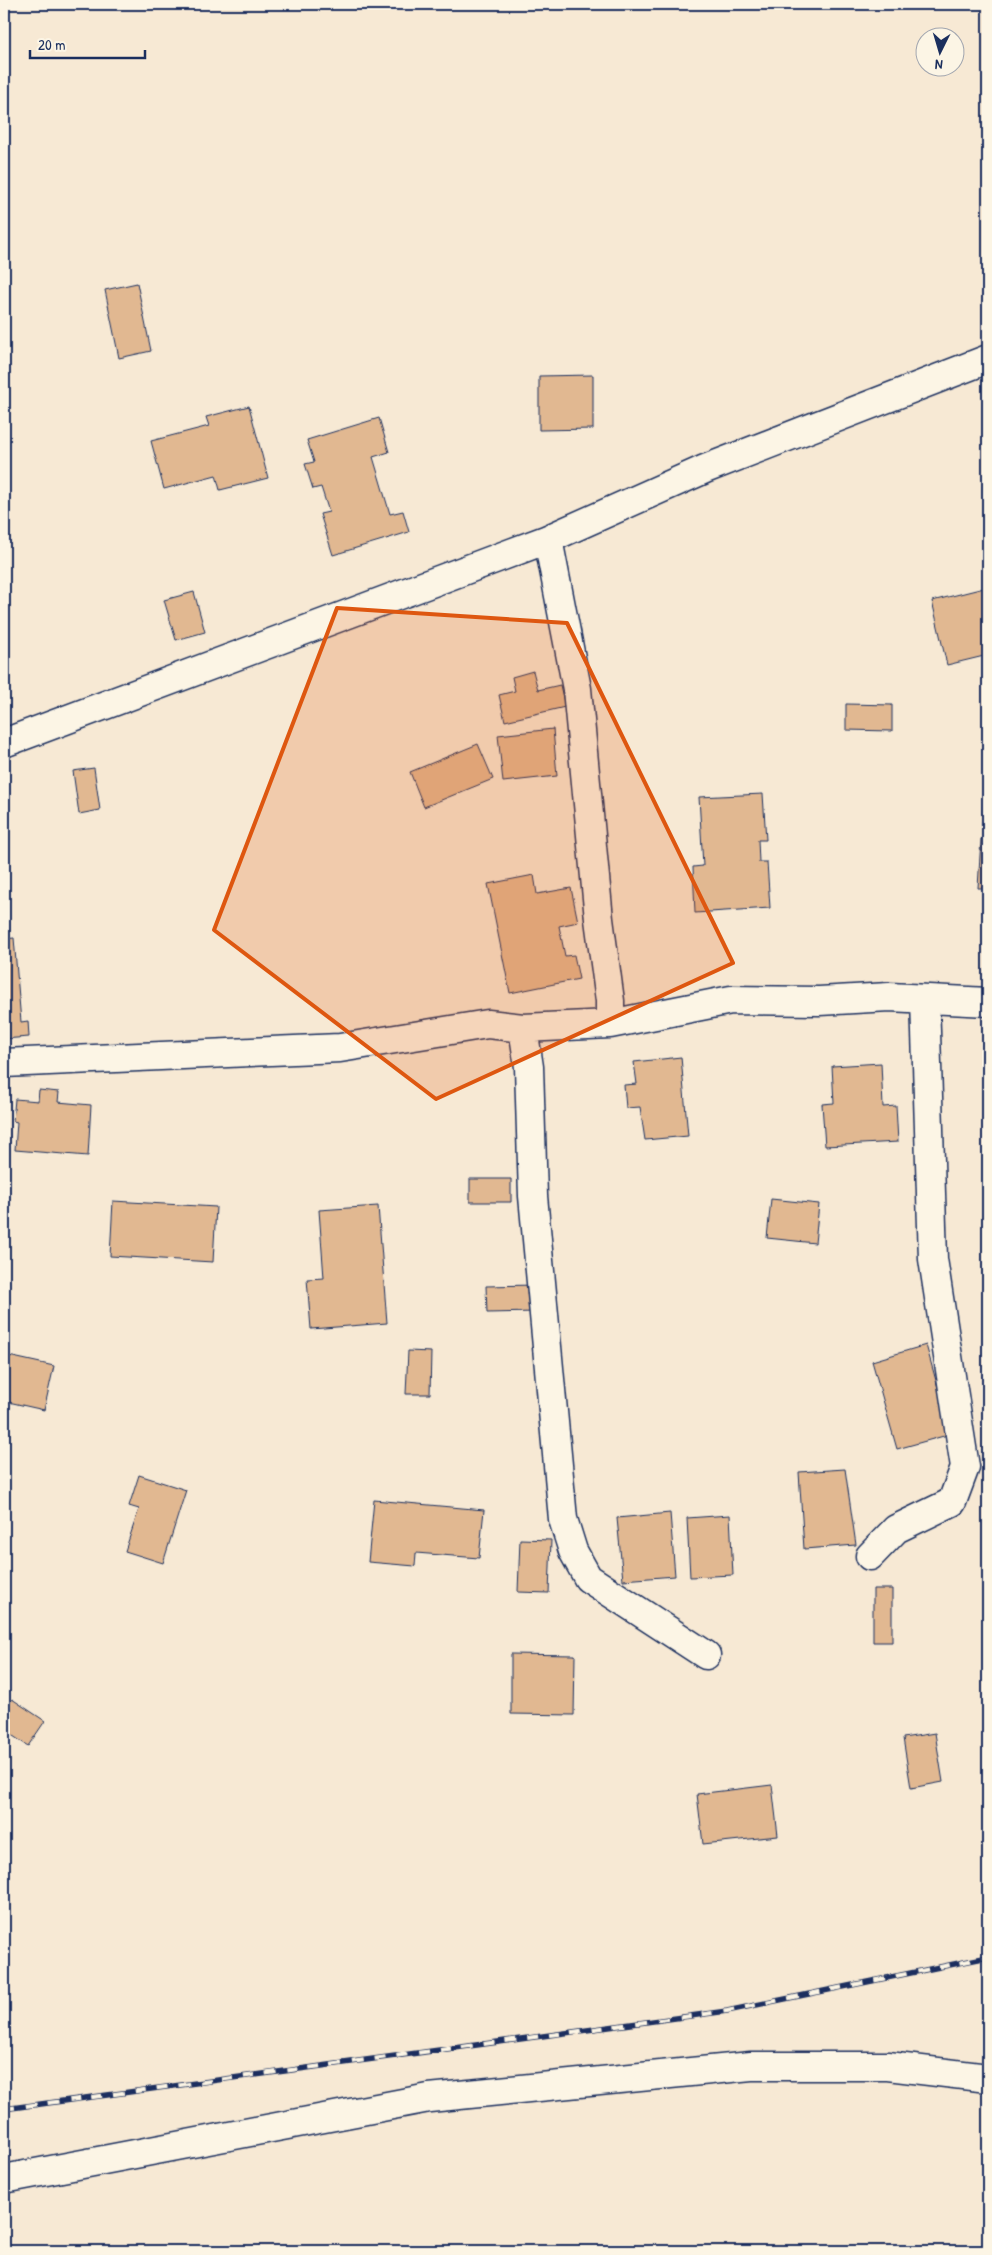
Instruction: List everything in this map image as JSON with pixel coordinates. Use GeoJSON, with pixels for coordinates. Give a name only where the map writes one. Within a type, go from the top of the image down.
{"type":"FeatureCollection","features":[{"type":"Feature","properties":{"kind":"street"},"geometry":{"type":"LineString","coordinates":[[4,744],[548,539],[706,469],[988,358]]}},
{"type":"Feature","properties":{"kind":"street"},"geometry":{"type":"LineString","coordinates":[[548,539],[577,689],[610,1001],[610,1024]]}},
{"type":"Feature","properties":{"kind":"street"},"geometry":{"type":"LineString","coordinates":[[4,1063],[340,1048],[488,1024],[523,1028],[610,1024],[731,1000],[819,1001],[889,997],[988,1002]]}},
{"type":"Feature","properties":{"kind":"street"},"geometry":{"type":"LineString","coordinates":[[870,1556],[896,1530],[952,1502],[965,1467],[933,1259],[925,999]]}},
{"type":"Feature","properties":{"kind":"street"},"geometry":{"type":"LineString","coordinates":[[523,1028],[529,1067],[533,1196],[563,1519],[573,1551],[588,1578],[706,1654]]}},
{"type":"Feature","properties":{"kind":"street"},"geometry":{"type":"LineString","coordinates":[[4,2178],[429,2098],[517,2089],[751,2066],[888,2066],[988,2078]]}},
{"type":"Feature","properties":{"kind":"highlighted area"},"geometry":{"type":"Polygon","coordinates":[[[337,608],[567,623],[733,963],[436,1099],[214,930],[337,608]]]}},
{"type":"Feature","properties":{"kind":"building"},"geometry":{"type":"Polygon","coordinates":[[[137,283],[151,351],[119,358],[105,290],[137,283]]]}},
{"type":"Feature","properties":{"kind":"building"},"geometry":{"type":"Polygon","coordinates":[[[593,375],[593,429],[539,430],[539,376],[593,375]]]}},
{"type":"Feature","properties":{"kind":"building"},"geometry":{"type":"Polygon","coordinates":[[[249,406],[268,478],[220,490],[216,475],[164,489],[151,441],[209,426],[206,417],[249,406]]]}},
{"type":"Feature","properties":{"kind":"building"},"geometry":{"type":"Polygon","coordinates":[[[379,418],[389,452],[373,457],[390,514],[403,511],[409,532],[333,555],[320,514],[329,512],[321,487],[313,489],[305,464],[314,462],[307,440],[379,418]]]}},
{"type":"Feature","properties":{"kind":"building"},"geometry":{"type":"Polygon","coordinates":[[[988,587],[988,655],[947,665],[932,601],[988,587]]]}},
{"type":"Feature","properties":{"kind":"building"},"geometry":{"type":"Polygon","coordinates":[[[194,592],[205,632],[176,640],[164,600],[194,592]]]}},
{"type":"Feature","properties":{"kind":"building"},"geometry":{"type":"Polygon","coordinates":[[[533,671],[538,690],[560,685],[565,707],[505,721],[499,695],[515,691],[512,677],[533,671]]]}},
{"type":"Feature","properties":{"kind":"building"},"geometry":{"type":"Polygon","coordinates":[[[846,704],[892,705],[892,731],[846,730],[846,704]]]}},
{"type":"Feature","properties":{"kind":"building"},"geometry":{"type":"Polygon","coordinates":[[[553,729],[557,776],[503,782],[498,735],[553,729]]]}},
{"type":"Feature","properties":{"kind":"building"},"geometry":{"type":"Polygon","coordinates":[[[478,744],[493,779],[424,807],[410,772],[478,744]]]}},
{"type":"Feature","properties":{"kind":"building"},"geometry":{"type":"Polygon","coordinates":[[[94,768],[100,810],[79,814],[73,771],[94,768]]]}},
{"type":"Feature","properties":{"kind":"building"},"geometry":{"type":"Polygon","coordinates":[[[763,794],[766,840],[758,840],[759,862],[767,862],[770,908],[695,913],[693,867],[703,866],[699,797],[763,794]]]}},
{"type":"Feature","properties":{"kind":"building"},"geometry":{"type":"Polygon","coordinates":[[[984,795],[988,795],[988,827],[982,827],[984,795]]]}},
{"type":"Feature","properties":{"kind":"building"},"geometry":{"type":"Polygon","coordinates":[[[981,839],[988,840],[988,888],[978,888],[981,839]]]}},
{"type":"Feature","properties":{"kind":"building"},"geometry":{"type":"Polygon","coordinates":[[[534,875],[537,894],[571,888],[578,922],[559,926],[565,956],[574,955],[579,979],[510,993],[488,884],[534,875]]]}},
{"type":"Feature","properties":{"kind":"building"},"geometry":{"type":"Polygon","coordinates":[[[14,938],[21,1022],[28,1021],[29,1037],[4,1039],[4,939],[14,938]]]}},
{"type":"Feature","properties":{"kind":"building"},"geometry":{"type":"Polygon","coordinates":[[[681,1057],[688,1136],[645,1140],[640,1107],[626,1108],[624,1085],[637,1084],[634,1062],[681,1057]]]}},
{"type":"Feature","properties":{"kind":"building"},"geometry":{"type":"Polygon","coordinates":[[[881,1063],[883,1107],[896,1106],[898,1142],[825,1146],[822,1104],[834,1103],[832,1066],[881,1063]]]}},
{"type":"Feature","properties":{"kind":"building"},"geometry":{"type":"Polygon","coordinates":[[[39,1090],[59,1092],[58,1102],[91,1105],[88,1156],[15,1150],[17,1122],[13,1121],[15,1099],[38,1101],[39,1090]]]}},
{"type":"Feature","properties":{"kind":"building"},"geometry":{"type":"Polygon","coordinates":[[[470,1179],[511,1179],[511,1202],[470,1202],[470,1179]]]}},
{"type":"Feature","properties":{"kind":"building"},"geometry":{"type":"Polygon","coordinates":[[[771,1199],[819,1204],[815,1243],[767,1238],[771,1199]]]}},
{"type":"Feature","properties":{"kind":"building"},"geometry":{"type":"Polygon","coordinates":[[[113,1201],[216,1207],[213,1262],[110,1256],[113,1201]]]}},
{"type":"Feature","properties":{"kind":"building"},"geometry":{"type":"Polygon","coordinates":[[[378,1206],[387,1323],[311,1329],[307,1279],[324,1278],[319,1210],[378,1206]]]}},
{"type":"Feature","properties":{"kind":"building"},"geometry":{"type":"Polygon","coordinates":[[[535,1285],[536,1312],[487,1313],[486,1286],[535,1285]]]}},
{"type":"Feature","properties":{"kind":"building"},"geometry":{"type":"Polygon","coordinates":[[[926,1345],[951,1434],[897,1449],[872,1361],[926,1345]]]}},
{"type":"Feature","properties":{"kind":"building"},"geometry":{"type":"Polygon","coordinates":[[[408,1351],[431,1352],[430,1394],[406,1394],[408,1351]]]}},
{"type":"Feature","properties":{"kind":"building"},"geometry":{"type":"Polygon","coordinates":[[[4,1355],[54,1366],[44,1410],[4,1401],[4,1355]]]}},
{"type":"Feature","properties":{"kind":"building"},"geometry":{"type":"Polygon","coordinates":[[[845,1469],[856,1545],[804,1549],[799,1472],[845,1469]]]}},
{"type":"Feature","properties":{"kind":"building"},"geometry":{"type":"Polygon","coordinates":[[[139,1475],[186,1490],[163,1563],[125,1551],[139,1509],[129,1506],[139,1475]]]}},
{"type":"Feature","properties":{"kind":"building"},"geometry":{"type":"Polygon","coordinates":[[[374,1500],[484,1510],[479,1558],[416,1553],[415,1566],[368,1562],[374,1500]]]}},
{"type":"Feature","properties":{"kind":"building"},"geometry":{"type":"Polygon","coordinates":[[[670,1513],[675,1576],[623,1580],[617,1518],[670,1513]]]}},
{"type":"Feature","properties":{"kind":"building"},"geometry":{"type":"Polygon","coordinates":[[[730,1515],[733,1575],[690,1577],[687,1518],[730,1515]]]}},
{"type":"Feature","properties":{"kind":"building"},"geometry":{"type":"Polygon","coordinates":[[[520,1539],[551,1540],[549,1593],[518,1592],[520,1539]]]}},
{"type":"Feature","properties":{"kind":"building"},"geometry":{"type":"Polygon","coordinates":[[[873,1589],[892,1589],[892,1642],[873,1642],[873,1589]]]}},
{"type":"Feature","properties":{"kind":"building"},"geometry":{"type":"Polygon","coordinates":[[[511,1654],[575,1655],[574,1715],[511,1714],[511,1654]]]}},
{"type":"Feature","properties":{"kind":"building"},"geometry":{"type":"Polygon","coordinates":[[[12,1699],[45,1721],[28,1746],[4,1730],[4,1711],[12,1699]]]}},
{"type":"Feature","properties":{"kind":"building"},"geometry":{"type":"Polygon","coordinates":[[[935,1733],[943,1782],[911,1788],[903,1738],[935,1733]]]}},
{"type":"Feature","properties":{"kind":"building"},"geometry":{"type":"Polygon","coordinates":[[[772,1785],[778,1836],[703,1844],[697,1794],[772,1785]]]}},
{"type":"Feature","properties":{"kind":"railway"},"geometry":{"type":"LineString","coordinates":[[4,2109],[727,2011],[988,1957]]}}]}
